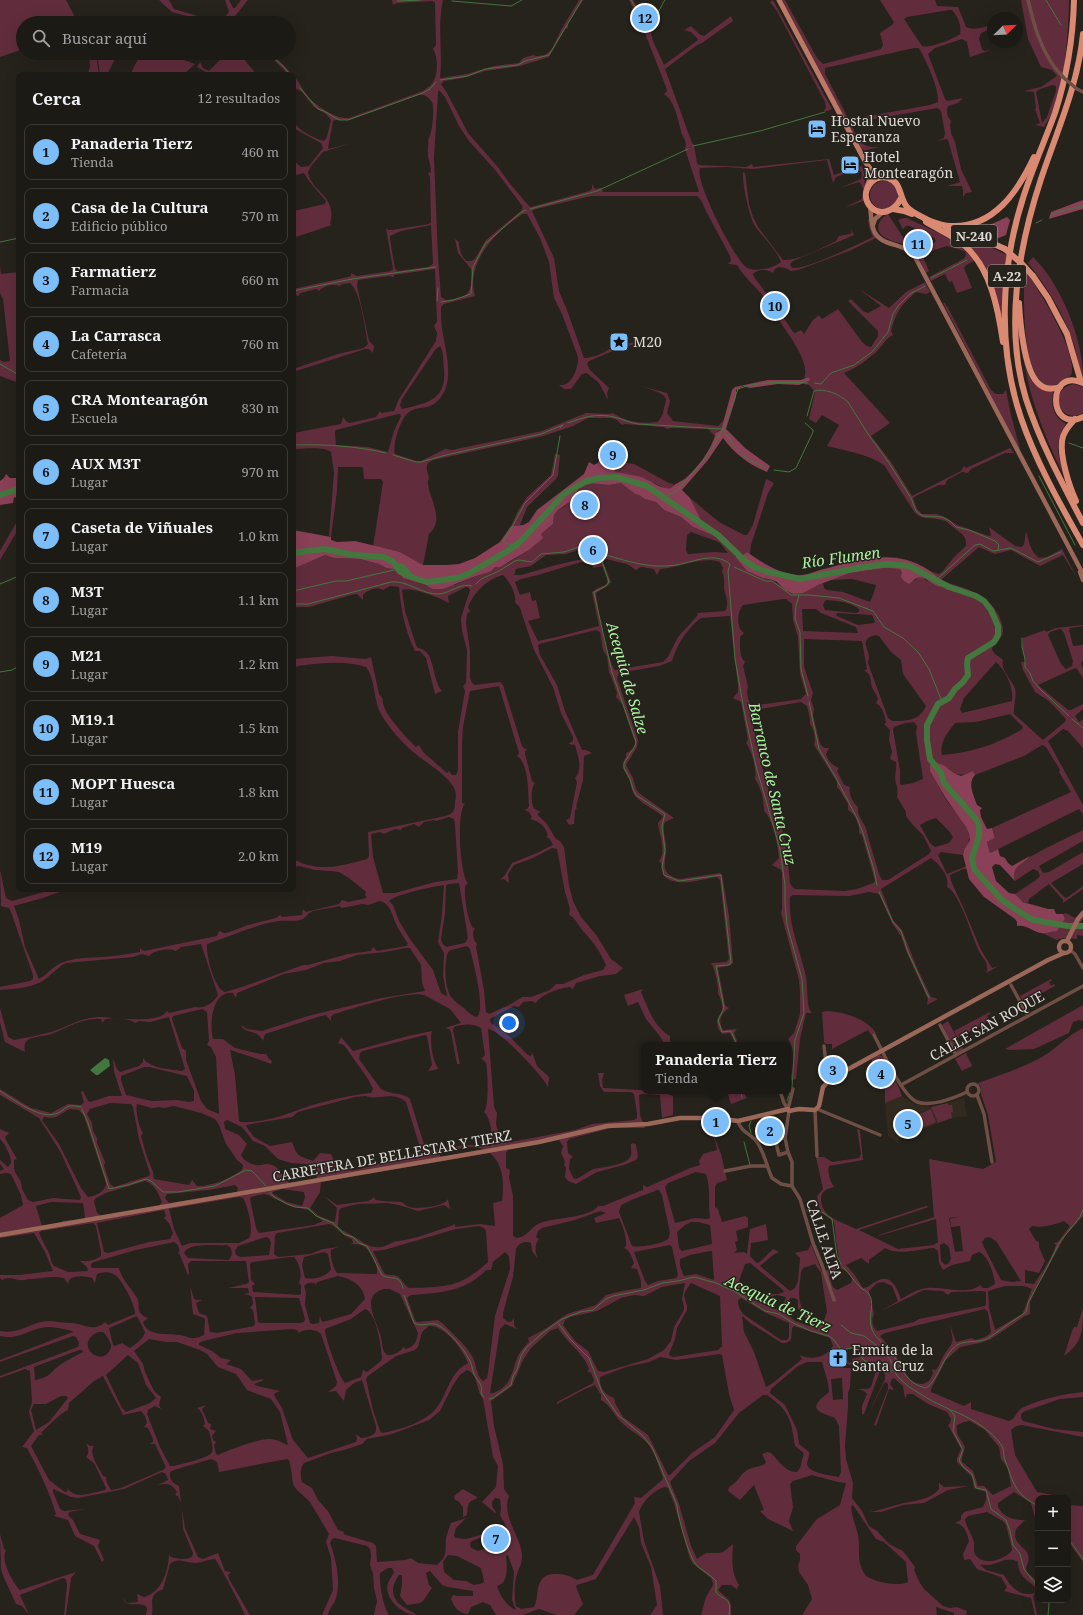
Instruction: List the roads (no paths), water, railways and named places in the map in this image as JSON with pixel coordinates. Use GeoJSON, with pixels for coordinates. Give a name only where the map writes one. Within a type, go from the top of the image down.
{"type":"FeatureCollection","features":[{"type":"Feature","properties":{"kind":"highway","name":"A-22"},"geometry":{"type":"LineString","coordinates":[[1074,0],[1067,68],[1046,137],[1024,195],[1016,222],[1008,263],[1005,301],[1008,364],[1014,396],[1021,418],[1037,458],[1083,545]]}},
{"type":"Feature","properties":{"kind":"highway"},"geometry":{"type":"LineString","coordinates":[[924,220],[947,226],[968,225],[984,220],[992,215],[1013,194],[1034,156],[1053,111],[1066,70],[1073,19]]}},
{"type":"Feature","properties":{"kind":"highway","name":"A-22"},"geometry":{"type":"LineString","coordinates":[[1083,34],[1079,62],[1068,106],[1041,180],[1021,258],[1017,286],[1015,335],[1019,365],[1026,398],[1042,441],[1083,523]]}},
{"type":"Feature","properties":{"kind":"highway"},"geometry":{"type":"LineString","coordinates":[[883,177],[896,182],[900,190],[905,209],[893,209],[883,212],[870,206],[866,197],[867,187],[872,181],[883,177]]}},
{"type":"Feature","properties":{"kind":"highway"},"geometry":{"type":"LineString","coordinates":[[893,209],[901,198]]}},
{"type":"Feature","properties":{"kind":"highway","name":"N-240"},"geometry":{"type":"LineString","coordinates":[[905,209],[941,228],[977,237],[1005,249],[1023,265],[1033,276],[1048,298],[1067,334],[1072,348],[1077,372],[1082,383]]}},
{"type":"Feature","properties":{"kind":"highway"},"geometry":{"type":"LineString","coordinates":[[924,220],[961,243],[973,255],[980,266],[990,286],[996,304],[1014,396]]}},
{"type":"Feature","properties":{"kind":"highway"},"geometry":{"type":"LineString","coordinates":[[1021,258],[1019,290],[1020,314],[1026,356],[1030,370],[1036,382],[1041,386],[1051,389],[1060,387],[1067,382],[1072,381],[1077,372]]}},
{"type":"Feature","properties":{"kind":"highway","name":"N-240"},"geometry":{"type":"LineString","coordinates":[[1072,381],[1082,383]]}},
{"type":"Feature","properties":{"kind":"highway"},"geometry":{"type":"LineString","coordinates":[[1060,387],[1055,398],[1057,409],[1064,416],[1075,420],[1083,418]]}},
{"type":"Feature","properties":{"kind":"highway"},"geometry":{"type":"LineString","coordinates":[[1075,420],[1064,433],[1062,449],[1069,483],[1083,517]]}},
{"type":"Feature","properties":{"kind":"main road"},"geometry":{"type":"LineString","coordinates":[[779,0],[866,163],[872,171],[883,177]]}},
{"type":"Feature","properties":{"kind":"main road"},"geometry":{"type":"LineString","coordinates":[[866,163],[869,172],[867,187]]}},
{"type":"Feature","properties":{"kind":"street"},"geometry":{"type":"LineString","coordinates":[[1028,0],[1042,49],[1054,68],[1077,89],[1083,92]]}},
{"type":"Feature","properties":{"kind":"street"},"geometry":{"type":"LineString","coordinates":[[870,206],[873,227],[878,236],[883,240],[904,247],[915,257],[1083,574]]}},
{"type":"Feature","properties":{"kind":"street"},"geometry":{"type":"LineString","coordinates":[[873,227],[875,219],[883,212]]}},
{"type":"Feature","properties":{"kind":"street"},"geometry":{"type":"LineString","coordinates":[[1077,563],[1083,580]]}},
{"type":"Feature","properties":{"kind":"street"},"geometry":{"type":"LineString","coordinates":[[1048,960],[1056,952],[1062,941],[1068,939],[1078,919],[1083,914]]}},
{"type":"Feature","properties":{"kind":"street"},"geometry":{"type":"LineString","coordinates":[[1068,939],[1071,945],[1070,950]]}},
{"type":"Feature","properties":{"kind":"street"},"geometry":{"type":"LineString","coordinates":[[1058,947],[1060,951],[1064,953]]}},
{"type":"Feature","properties":{"kind":"street"},"geometry":{"type":"LineString","coordinates":[[817,1156],[816,1110],[819,1106],[821,1091],[828,1081],[1048,960],[1070,950]]}},
{"type":"Feature","properties":{"kind":"street"},"geometry":{"type":"LineString","coordinates":[[1070,950],[1083,968]]}},
{"type":"Feature","properties":{"kind":"street"},"geometry":{"type":"LineString","coordinates":[[1012,985],[1028,1016]]}},
{"type":"Feature","properties":{"kind":"street","name":"CALLE SAN ROQUE"},"geometry":{"type":"LineString","coordinates":[[901,1085],[1083,986]]}},
{"type":"Feature","properties":{"kind":"street"},"geometry":{"type":"LineString","coordinates":[[940,1025],[956,1055]]}},
{"type":"Feature","properties":{"kind":"street"},"geometry":{"type":"LineString","coordinates":[[874,1035],[901,1085],[912,1099],[922,1103],[934,1102],[967,1092],[970,1095],[977,1095]]}},
{"type":"Feature","properties":{"kind":"street"},"geometry":{"type":"LineString","coordinates":[[824,1046],[828,1081]]}},
{"type":"Feature","properties":{"kind":"street"},"geometry":{"type":"LineString","coordinates":[[967,1092],[971,1084],[976,1084],[979,1090],[977,1095],[984,1114],[992,1162]]}},
{"type":"Feature","properties":{"kind":"street"},"geometry":{"type":"LineString","coordinates":[[775,1138],[785,1138],[788,1110],[793,1088]]}},
{"type":"Feature","properties":{"kind":"street"},"geometry":{"type":"LineString","coordinates":[[781,1094],[784,1104],[788,1110]]}},
{"type":"Feature","properties":{"kind":"street","name":"CARRETERA DE BELLESTAR Y TIERZ"},"geometry":{"type":"LineString","coordinates":[[0,1235],[539,1142],[607,1126],[648,1124],[680,1118],[716,1118],[738,1121],[788,1110],[816,1110]]}},
{"type":"Feature","properties":{"kind":"street"},"geometry":{"type":"LineString","coordinates":[[816,1110],[880,1135]]}},
{"type":"Feature","properties":{"kind":"street"},"geometry":{"type":"LineString","coordinates":[[763,1115],[766,1135]]}},
{"type":"Feature","properties":{"kind":"street"},"geometry":{"type":"LineString","coordinates":[[725,1170],[751,1166],[767,1166],[755,1138],[743,1131],[738,1121]]}},
{"type":"Feature","properties":{"kind":"street"},"geometry":{"type":"LineString","coordinates":[[755,1138],[771,1133],[775,1138],[779,1155],[789,1153]]}},
{"type":"Feature","properties":{"kind":"street","name":"CALLE ALTA"},"geometry":{"type":"LineString","coordinates":[[785,1138],[793,1166],[792,1186],[802,1206],[813,1244],[834,1300]]}},
{"type":"Feature","properties":{"kind":"street","name":"CALLE ALTA"},"geometry":{"type":"LineString","coordinates":[[767,1166],[772,1178],[781,1184],[792,1186]]}},
{"type":"Feature","properties":{"kind":"waterway"},"geometry":{"type":"LineString","coordinates":[[397,0],[420,0]]}},
{"type":"Feature","properties":{"kind":"waterway"},"geometry":{"type":"LineString","coordinates":[[452,1],[511,6],[522,0]]}},
{"type":"Feature","properties":{"kind":"waterway"},"geometry":{"type":"LineString","coordinates":[[440,80],[468,76],[485,69],[518,65],[525,61],[549,55],[582,0]]}},
{"type":"Feature","properties":{"kind":"waterway"},"geometry":{"type":"LineString","coordinates":[[631,0],[642,18],[648,20],[652,19],[657,14],[665,0]]}},
{"type":"Feature","properties":{"kind":"waterway"},"geometry":{"type":"LineString","coordinates":[[1046,0],[1061,25]]}},
{"type":"Feature","properties":{"kind":"waterway"},"geometry":{"type":"LineString","coordinates":[[276,60],[288,72]]}},
{"type":"Feature","properties":{"kind":"waterway"},"geometry":{"type":"LineString","coordinates":[[300,88],[318,109],[339,120],[348,120],[423,93],[430,89],[436,82]]}},
{"type":"Feature","properties":{"kind":"waterway"},"geometry":{"type":"LineString","coordinates":[[693,146],[760,131],[825,112]]}},
{"type":"Feature","properties":{"kind":"waterway"},"geometry":{"type":"LineString","coordinates":[[530,209],[597,191],[688,149]]}},
{"type":"Feature","properties":{"kind":"waterway"},"geometry":{"type":"LineString","coordinates":[[1050,216],[1060,211],[1083,206]]}},
{"type":"Feature","properties":{"kind":"waterway"},"geometry":{"type":"LineString","coordinates":[[441,302],[471,294],[473,267],[485,244],[520,213],[526,210]]}},
{"type":"Feature","properties":{"kind":"waterway"},"geometry":{"type":"LineString","coordinates":[[1036,223],[1042,220]]}},
{"type":"Feature","properties":{"kind":"waterway"},"geometry":{"type":"LineString","coordinates":[[0,242],[16,239]]}},
{"type":"Feature","properties":{"kind":"waterway"},"geometry":{"type":"LineString","coordinates":[[931,278],[967,260]]}},
{"type":"Feature","properties":{"kind":"waterway"},"geometry":{"type":"LineString","coordinates":[[296,290],[352,279],[436,267]]}},
{"type":"Feature","properties":{"kind":"waterway"},"geometry":{"type":"LineString","coordinates":[[814,383],[821,384],[831,373],[854,365],[872,352],[888,332],[893,314],[898,306],[910,294],[925,286]]}},
{"type":"Feature","properties":{"kind":"waterway"},"geometry":{"type":"LineString","coordinates":[[437,301],[438,288]]}},
{"type":"Feature","properties":{"kind":"waterway"},"geometry":{"type":"LineString","coordinates":[[0,364],[16,373]]}},
{"type":"Feature","properties":{"kind":"waterway"},"geometry":{"type":"LineString","coordinates":[[662,497],[678,490],[711,451],[723,429],[738,389],[745,386],[763,383],[808,383]]}},
{"type":"Feature","properties":{"kind":"waterway"},"geometry":{"type":"LineString","coordinates":[[807,416],[814,391],[827,391],[844,399],[848,402],[868,434],[889,463],[911,498],[916,511],[923,516],[942,517],[950,521],[956,527],[969,530],[995,541],[999,545],[998,550]]}},
{"type":"Feature","properties":{"kind":"waterway"},"geometry":{"type":"LineString","coordinates":[[568,423],[585,417],[602,415],[638,424],[723,429],[736,449],[746,458],[766,468]]}},
{"type":"Feature","properties":{"kind":"waterway"},"geometry":{"type":"LineString","coordinates":[[774,470],[789,472],[796,468],[813,432],[813,430],[805,423]]}},
{"type":"Feature","properties":{"kind":"waterway"},"geometry":{"type":"LineString","coordinates":[[560,428],[563,425]]}},
{"type":"Feature","properties":{"kind":"waterway"},"geometry":{"type":"LineString","coordinates":[[393,455],[416,462],[421,462],[541,434],[563,425]]}},
{"type":"Feature","properties":{"kind":"waterway"},"geometry":{"type":"LineString","coordinates":[[520,542],[509,545],[503,541],[525,503],[553,475],[560,436]]}},
{"type":"Feature","properties":{"kind":"waterway"},"geometry":{"type":"LineString","coordinates":[[1069,443],[1083,448]]}},
{"type":"Feature","properties":{"kind":"waterway"},"geometry":{"type":"LineString","coordinates":[[296,445],[340,446],[386,453]]}},
{"type":"Feature","properties":{"kind":"waterway"},"geometry":{"type":"LineString","coordinates":[[1039,476],[1075,545]]}},
{"type":"Feature","properties":{"kind":"waterway","name":"Río Flumen"},"geometry":{"type":"LineString","coordinates":[[409,576],[427,582],[457,578],[468,574],[520,542],[564,494],[585,482],[599,478],[616,477],[647,486],[718,535],[744,560],[754,567],[765,571],[800,579],[887,564],[909,566],[949,587],[976,596],[984,601],[991,610],[998,626],[998,635],[994,642],[968,658],[968,675],[949,698],[938,704],[927,725],[927,740],[930,759],[941,773],[944,783],[976,819],[979,825],[979,836],[972,858],[974,869],[1001,899],[1033,920],[1068,926],[1083,926]]}},
{"type":"Feature","properties":{"kind":"waterway","name":"Río Flumen"},"geometry":{"type":"LineString","coordinates":[[0,495],[16,490]]}},
{"type":"Feature","properties":{"kind":"waterway"},"geometry":{"type":"LineString","coordinates":[[936,580],[975,545],[980,544],[993,551],[1011,548],[1038,562],[1061,552]]}},
{"type":"Feature","properties":{"kind":"waterway"},"geometry":{"type":"LineString","coordinates":[[476,584],[481,579],[499,571],[515,561],[519,560],[532,562],[541,554],[564,552],[582,546],[594,554]]}},
{"type":"Feature","properties":{"kind":"waterway","name":"Río Flumen"},"geometry":{"type":"LineString","coordinates":[[296,553],[324,549],[354,555],[384,557],[392,561],[402,570]]}},
{"type":"Feature","properties":{"kind":"waterway","name":"Barranco de Santa Cruz"},"geometry":{"type":"LineString","coordinates":[[599,555],[606,555],[632,562],[658,566],[676,565],[704,558],[717,558],[730,564],[728,571],[735,659],[756,766],[780,849],[785,885],[787,925],[802,979],[804,1013],[795,1040],[792,1088]]}},
{"type":"Feature","properties":{"kind":"waterway","name":"Acequia de Salze"},"geometry":{"type":"LineString","coordinates":[[606,555],[602,561],[609,582],[606,586],[594,593],[612,672],[636,742],[624,763],[624,768],[636,795],[665,814],[662,826],[665,851],[662,867],[664,875],[679,881],[721,875],[731,962],[729,965],[716,966],[724,1008],[718,1020],[722,1032],[731,1031],[736,1042]]}},
{"type":"Feature","properties":{"kind":"waterway"},"geometry":{"type":"LineString","coordinates":[[734,567],[765,581],[772,581],[791,595],[839,598],[873,611],[884,627],[903,638],[918,652],[929,669],[941,699]]}},
{"type":"Feature","properties":{"kind":"waterway"},"geometry":{"type":"LineString","coordinates":[[296,590],[394,570]]}},
{"type":"Feature","properties":{"kind":"waterway"},"geometry":{"type":"LineString","coordinates":[[0,584],[16,577]]}},
{"type":"Feature","properties":{"kind":"waterway"},"geometry":{"type":"LineString","coordinates":[[296,604],[308,604],[391,582],[403,583],[433,594],[447,592],[464,585],[472,586]]}},
{"type":"Feature","properties":{"kind":"waterway"},"geometry":{"type":"LineString","coordinates":[[799,595],[795,619],[800,632],[801,669],[808,696]]}},
{"type":"Feature","properties":{"kind":"waterway"},"geometry":{"type":"LineString","coordinates":[[1022,638],[1025,667],[1030,673],[1033,681],[1069,716]]}},
{"type":"Feature","properties":{"kind":"waterway"},"geometry":{"type":"LineString","coordinates":[[0,672],[16,668]]}},
{"type":"Feature","properties":{"kind":"waterway"},"geometry":{"type":"LineString","coordinates":[[809,702],[819,749],[857,818],[863,833],[877,885]]}},
{"type":"Feature","properties":{"kind":"waterway"},"geometry":{"type":"LineString","coordinates":[[1072,719],[1083,728]]}},
{"type":"Feature","properties":{"kind":"waterway"},"geometry":{"type":"LineString","coordinates":[[879,892],[893,922],[901,931],[908,952],[929,998]]}},
{"type":"Feature","properties":{"kind":"waterway","name":"Acequia de Tierz"},"geometry":{"type":"LineString","coordinates":[[0,1091],[26,1107],[41,1114],[55,1114],[68,1106],[81,1107]]}},
{"type":"Feature","properties":{"kind":"waterway","name":"Acequia de Salze"},"geometry":{"type":"LineString","coordinates":[[741,1094],[742,1098]]}},
{"type":"Feature","properties":{"kind":"waterway","name":"Barranco de Santa Cruz"},"geometry":{"type":"LineString","coordinates":[[787,1101],[790,1094]]}},
{"type":"Feature","properties":{"kind":"waterway","name":"Acequia de Tierz"},"geometry":{"type":"LineString","coordinates":[[82,1109],[88,1123],[109,1189],[146,1179],[151,1181],[163,1192],[178,1192],[215,1186],[246,1170],[252,1171],[266,1186]]}},
{"type":"Feature","properties":{"kind":"waterway","name":"Barranco de Santa Cruz"},"geometry":{"type":"LineString","coordinates":[[751,1121],[749,1126],[751,1133]]}},
{"type":"Feature","properties":{"kind":"waterway"},"geometry":{"type":"LineString","coordinates":[[744,1142],[750,1165]]}},
{"type":"Feature","properties":{"kind":"waterway","name":"Acequia de Tierz"},"geometry":{"type":"LineString","coordinates":[[270,1192],[274,1197],[287,1204],[295,1207],[308,1208],[316,1216],[333,1223],[344,1234],[353,1237],[359,1243],[367,1246],[382,1275],[399,1280],[403,1288]]}},
{"type":"Feature","properties":{"kind":"waterway","name":"Acequia de Tierz"},"geometry":{"type":"LineString","coordinates":[[843,1267],[870,1297],[872,1304],[870,1322],[874,1333],[891,1352],[908,1378],[919,1386],[926,1388],[934,1380],[948,1355],[957,1345],[960,1343],[987,1339],[1026,1312],[1028,1303],[1059,1243],[1080,1217],[1083,1209]]}},
{"type":"Feature","properties":{"kind":"waterway"},"geometry":{"type":"LineString","coordinates":[[807,1210],[810,1214],[822,1212],[832,1219],[837,1256],[841,1264]]}},
{"type":"Feature","properties":{"kind":"waterway","name":"Acequia de Tierz"},"geometry":{"type":"LineString","coordinates":[[489,1399],[493,1398],[511,1385],[521,1356],[526,1348],[540,1335],[562,1319],[580,1312],[593,1310],[606,1299],[613,1296],[644,1290],[662,1283],[694,1277],[716,1283],[734,1291],[765,1311],[779,1314],[793,1323],[811,1331],[829,1336],[840,1348]]}},
{"type":"Feature","properties":{"kind":"waterway","name":"Acequia de Tierz"},"geometry":{"type":"LineString","coordinates":[[404,1295],[414,1323],[420,1325],[438,1325],[452,1336],[460,1345],[470,1361],[474,1374],[481,1385],[481,1393],[484,1397]]}},
{"type":"Feature","properties":{"kind":"waterway"},"geometry":{"type":"LineString","coordinates":[[558,1323],[570,1339],[589,1358],[602,1392],[618,1415],[642,1435],[652,1447],[677,1505],[684,1535],[693,1559],[702,1570],[716,1581],[716,1592],[727,1600],[730,1609],[729,1615]]}},
{"type":"Feature","properties":{"kind":"waterway","name":"Barranco de Santa Cruz"},"geometry":{"type":"LineString","coordinates":[[841,1325],[851,1333],[864,1336],[880,1348],[890,1359],[897,1376],[909,1387],[949,1409],[955,1416],[953,1431],[963,1450],[959,1460],[963,1467],[972,1474],[976,1488],[986,1490],[991,1509],[1006,1520],[1013,1545],[1020,1554],[1024,1569],[1035,1583]]}},
{"type":"Feature","properties":{"kind":"waterway","name":"Acequia de Tierz"},"geometry":{"type":"LineString","coordinates":[[846,1349],[858,1347],[862,1358],[865,1361],[888,1372],[896,1369]]}},
{"type":"Feature","properties":{"kind":"waterway"},"geometry":{"type":"LineString","coordinates":[[951,1410],[973,1420],[987,1430],[999,1442],[1003,1448],[1004,1458],[1016,1487],[1024,1497],[1035,1504]]}},
{"type":"Feature","properties":{"kind":"waterway"},"geometry":{"type":"LineString","coordinates":[[1071,1542],[1083,1559]]}},
{"type":"Feature","properties":{"kind":"waterway","name":"Barranco de Santa Cruz"},"geometry":{"type":"LineString","coordinates":[[1048,1603],[1048,1615]]}},
{"type":"Feature","properties":{"kind":"place","name":"M19"},"geometry":{"type":"Point","coordinates":[645,18]}},
{"type":"Feature","properties":{"kind":"place","name":"Hostal Nuevo Esperanza"},"geometry":{"type":"Point","coordinates":[817,129]}},
{"type":"Feature","properties":{"kind":"place","name":"Hotel Montearagón"},"geometry":{"type":"Point","coordinates":[850,165]}},
{"type":"Feature","properties":{"kind":"place","name":"MOPT Huesca"},"geometry":{"type":"Point","coordinates":[918,244]}},
{"type":"Feature","properties":{"kind":"place","name":"M19.1"},"geometry":{"type":"Point","coordinates":[775,306]}},
{"type":"Feature","properties":{"kind":"place","name":"M20"},"geometry":{"type":"Point","coordinates":[619,342]}},
{"type":"Feature","properties":{"kind":"place","name":"M21"},"geometry":{"type":"Point","coordinates":[613,455]}},
{"type":"Feature","properties":{"kind":"place","name":"M3T"},"geometry":{"type":"Point","coordinates":[585,505]}},
{"type":"Feature","properties":{"kind":"place","name":"AUX M3T"},"geometry":{"type":"Point","coordinates":[593,550]}},
{"type":"Feature","properties":{"kind":"place","name":"Farmatierz"},"geometry":{"type":"Point","coordinates":[833,1070]}},
{"type":"Feature","properties":{"kind":"place","name":"La Carrasca"},"geometry":{"type":"Point","coordinates":[881,1074]}},
{"type":"Feature","properties":{"kind":"place","name":"Panaderia Tierz"},"geometry":{"type":"Point","coordinates":[716,1122]}},
{"type":"Feature","properties":{"kind":"place","name":"CRA Montearagón"},"geometry":{"type":"Point","coordinates":[908,1124]}},
{"type":"Feature","properties":{"kind":"place","name":"Casa de la Cultura"},"geometry":{"type":"Point","coordinates":[770,1131]}},
{"type":"Feature","properties":{"kind":"place","name":"Ermita de la Santa Cruz"},"geometry":{"type":"Point","coordinates":[838,1358]}},
{"type":"Feature","properties":{"kind":"place","name":"Caseta de Viñuales"},"geometry":{"type":"Point","coordinates":[496,1539]}}]}
